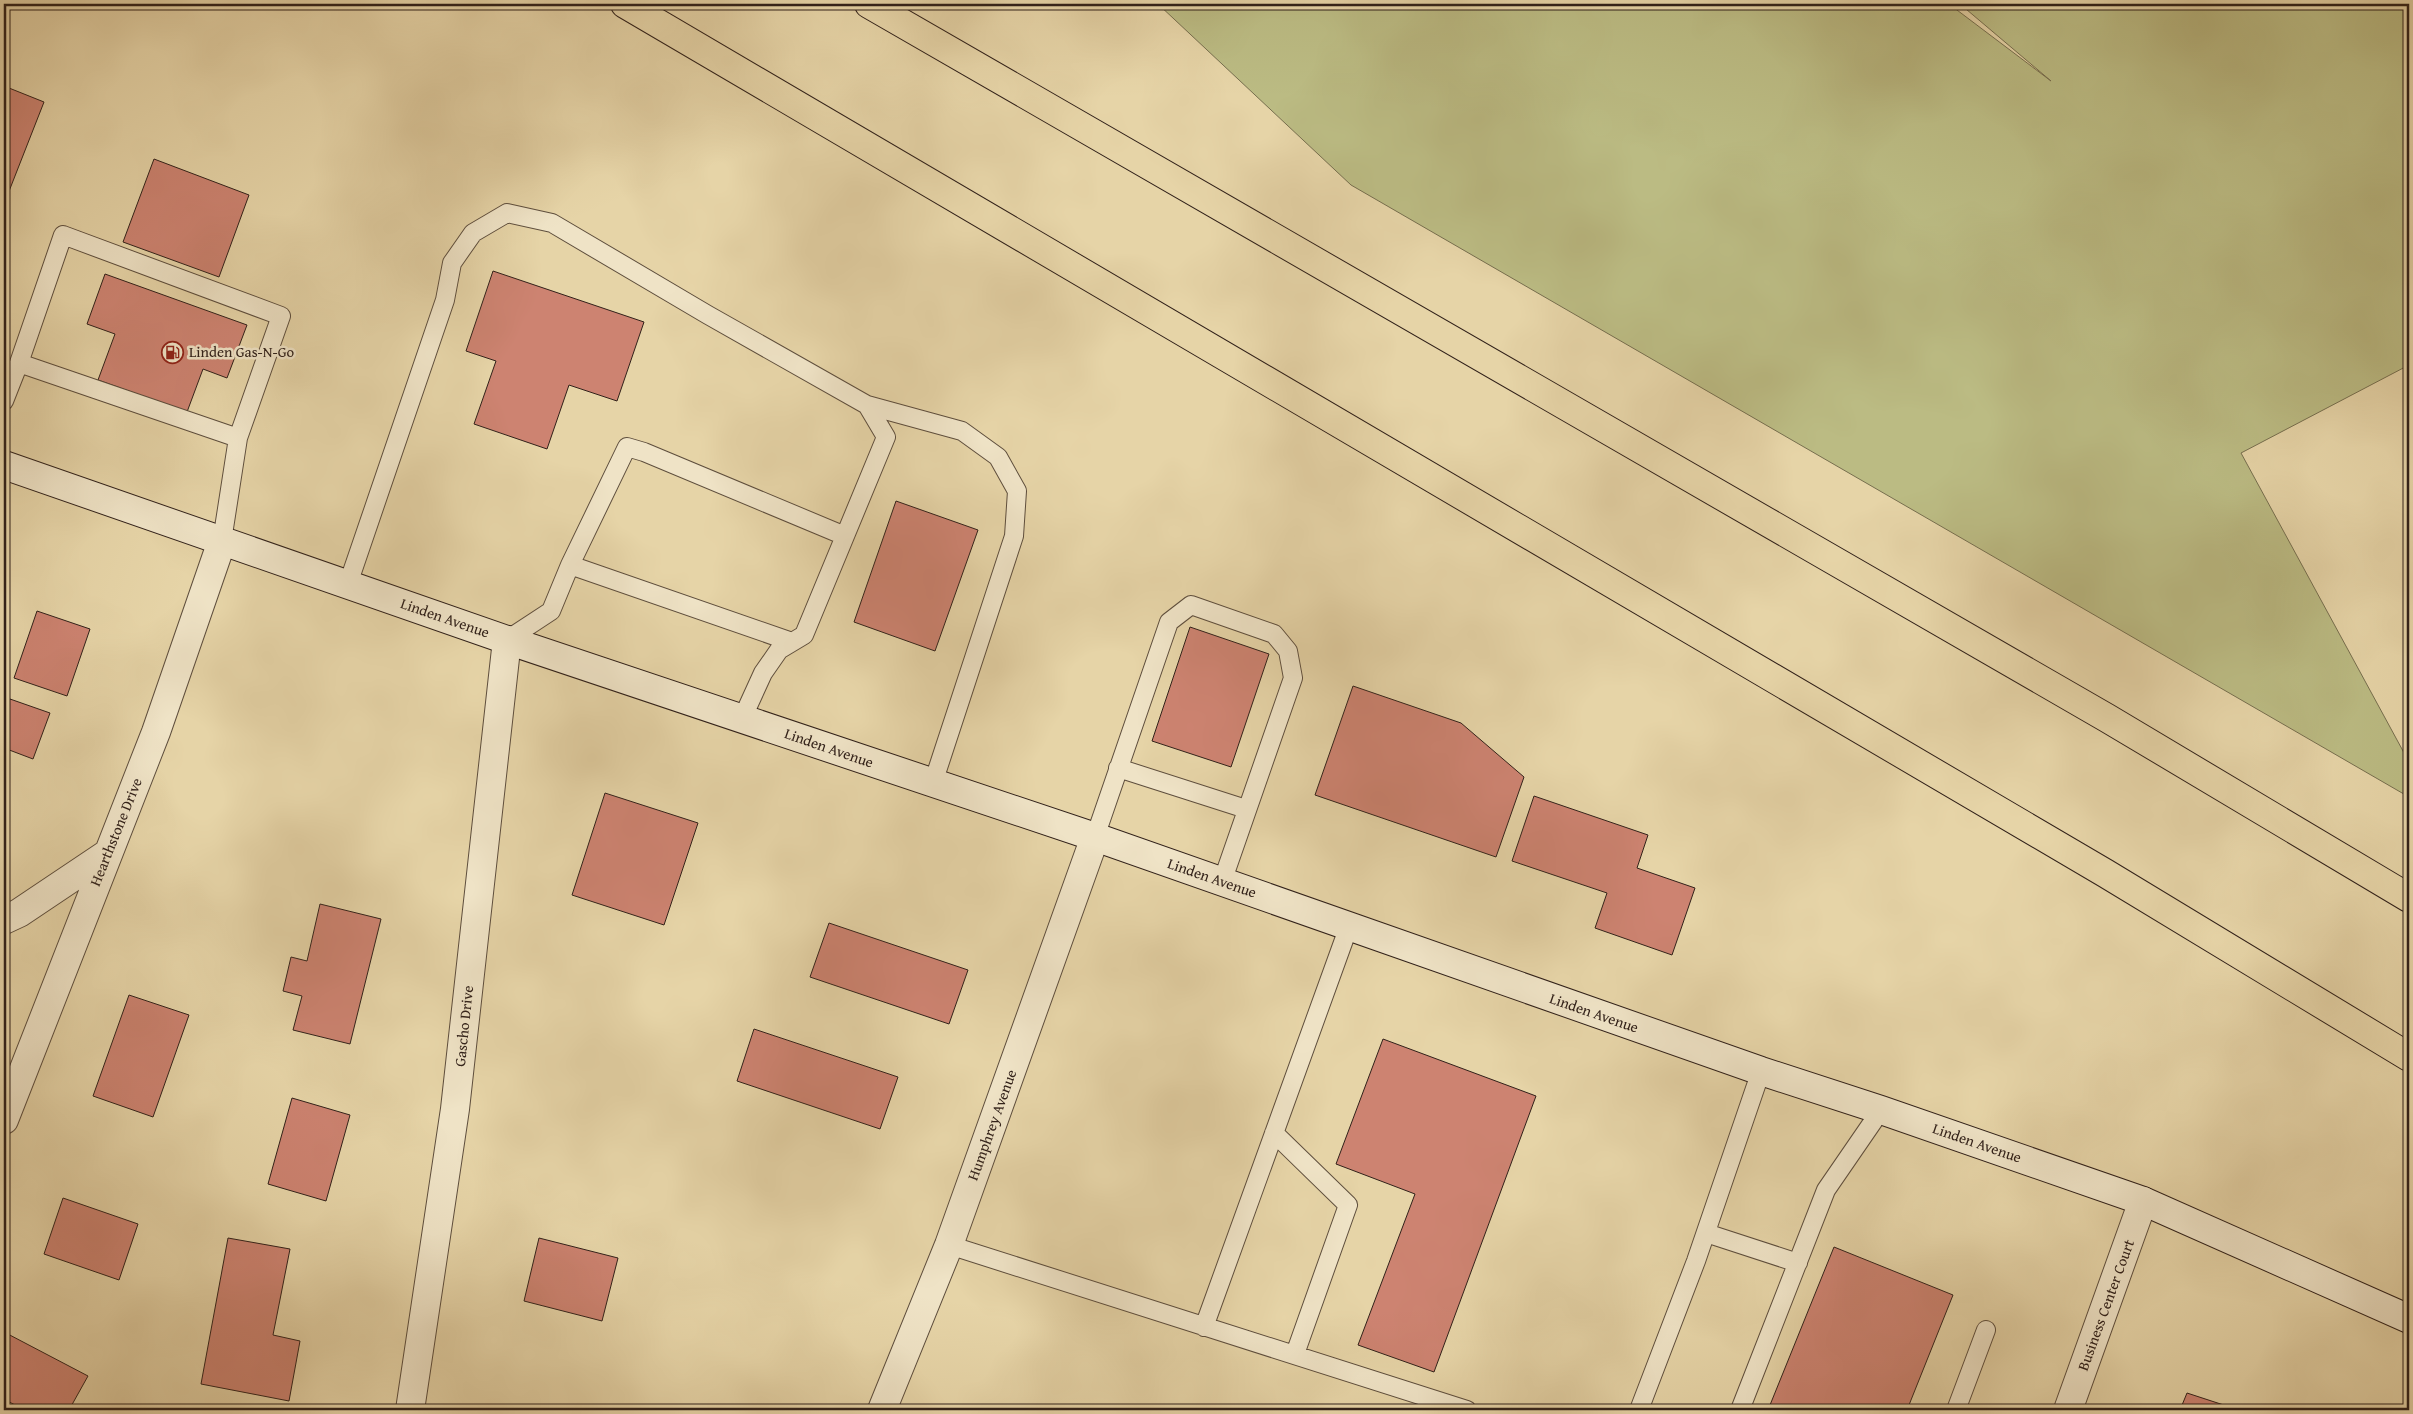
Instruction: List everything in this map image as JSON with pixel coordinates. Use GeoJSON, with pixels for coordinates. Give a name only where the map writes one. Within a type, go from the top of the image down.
{"type":"FeatureCollection","features":[{"type":"Feature","properties":{"kind":"highway"},"geometry":{"type":"LineString","coordinates":[[869,4],[2107,718],[2409,898]]}},
{"type":"Feature","properties":{"kind":"highway"},"geometry":{"type":"LineString","coordinates":[[627,5],[2105,873],[2409,1057]]}},
{"type":"Feature","properties":{"kind":"main road","name":"Linden Avenue"},"geometry":{"type":"LineString","coordinates":[[4,465],[507,640],[1096,837],[1761,1071],[1881,1110],[2143,1201],[2409,1319]]}},
{"type":"Feature","properties":{"kind":"main road","name":"Hearthstone Drive"},"geometry":{"type":"LineString","coordinates":[[5,1113],[156,732],[222,541]]}},
{"type":"Feature","properties":{"kind":"main road","name":"Gascho Drive"},"geometry":{"type":"LineString","coordinates":[[410,1410],[455,1109],[507,640]]}},
{"type":"Feature","properties":{"kind":"main road","name":"Humphrey Avenue"},"geometry":{"type":"LineString","coordinates":[[882,1410],[949,1246],[1096,837]]}},
{"type":"Feature","properties":{"kind":"main road"},"geometry":{"type":"LineString","coordinates":[[4,920],[19,913],[107,854]]}},
{"type":"Feature","properties":{"kind":"main road","name":"Business Center Court"},"geometry":{"type":"LineString","coordinates":[[2068,1410],[2143,1201]]}},
{"type":"Feature","properties":{"kind":"lane"},"geometry":{"type":"LineString","coordinates":[[348,584],[445,300],[452,263],[473,233],[508,213],[552,223],[708,315],[867,405],[962,431],[998,457],[1016,491],[1014,536],[932,783]]}},
{"type":"Feature","properties":{"kind":"lane"},"geometry":{"type":"LineString","coordinates":[[4,401],[63,235],[281,316],[238,438],[222,541]]}},
{"type":"Feature","properties":{"kind":"lane"},"geometry":{"type":"LineString","coordinates":[[19,363],[238,438]]}},
{"type":"Feature","properties":{"kind":"lane"},"geometry":{"type":"LineString","coordinates":[[742,718],[763,673],[779,650],[804,634],[886,437],[867,405]]}},
{"type":"Feature","properties":{"kind":"lane"},"geometry":{"type":"LineString","coordinates":[[507,640],[551,611],[570,564],[627,448],[644,452],[845,536]]}},
{"type":"Feature","properties":{"kind":"lane"},"geometry":{"type":"LineString","coordinates":[[570,564],[792,642]]}},
{"type":"Feature","properties":{"kind":"lane"},"geometry":{"type":"LineString","coordinates":[[1096,837],[1169,622],[1191,606],[1274,634],[1288,650],[1293,678],[1222,882]]}},
{"type":"Feature","properties":{"kind":"lane"},"geometry":{"type":"LineString","coordinates":[[1118,768],[1246,809]]}},
{"type":"Feature","properties":{"kind":"lane"},"geometry":{"type":"LineString","coordinates":[[1204,1327],[1349,926]]}},
{"type":"Feature","properties":{"kind":"lane"},"geometry":{"type":"LineString","coordinates":[[1639,1410],[1706,1233],[1761,1071]]}},
{"type":"Feature","properties":{"kind":"lane"},"geometry":{"type":"LineString","coordinates":[[1740,1410],[1826,1190],[1881,1110]]}},
{"type":"Feature","properties":{"kind":"lane"},"geometry":{"type":"LineString","coordinates":[[1274,1133],[1348,1205],[1295,1354]]}},
{"type":"Feature","properties":{"kind":"lane"},"geometry":{"type":"LineString","coordinates":[[1706,1233],[1798,1262]]}},
{"type":"Feature","properties":{"kind":"lane"},"geometry":{"type":"LineString","coordinates":[[949,1246],[1467,1410]]}},
{"type":"Feature","properties":{"kind":"lane"},"geometry":{"type":"LineString","coordinates":[[1956,1410],[1986,1330]]}},
{"type":"Feature","properties":{"kind":"green space"},"geometry":{"type":"Polygon","coordinates":[[[1158,4],[1949,4],[2051,81],[1960,4],[2409,4],[2409,365],[2241,453],[2409,762],[2409,797],[1351,185],[1158,4]]]}},
{"type":"Feature","properties":{"kind":"building"},"geometry":{"type":"Polygon","coordinates":[[[4,86],[44,102],[4,204],[4,86]]]}},
{"type":"Feature","properties":{"kind":"building"},"geometry":{"type":"Polygon","coordinates":[[[154,159],[249,195],[219,277],[123,242],[154,159]]]}},
{"type":"Feature","properties":{"kind":"building"},"geometry":{"type":"Polygon","coordinates":[[[493,271],[644,322],[617,401],[569,385],[547,449],[474,424],[496,361],[466,351],[493,271]]]}},
{"type":"Feature","properties":{"kind":"building","name":"Linden Gas-N-Go"},"geometry":{"type":"Polygon","coordinates":[[[105,274],[247,325],[227,378],[203,369],[187,412],[98,380],[115,334],[87,324],[105,274]]]}},
{"type":"Feature","properties":{"kind":"building"},"geometry":{"type":"Polygon","coordinates":[[[896,501],[978,530],[935,651],[854,622],[896,501]]]}},
{"type":"Feature","properties":{"kind":"building"},"geometry":{"type":"Polygon","coordinates":[[[37,611],[90,629],[67,696],[14,678],[37,611]]]}},
{"type":"Feature","properties":{"kind":"building"},"geometry":{"type":"Polygon","coordinates":[[[1190,627],[1269,654],[1231,767],[1152,741],[1190,627]]]}},
{"type":"Feature","properties":{"kind":"building"},"geometry":{"type":"Polygon","coordinates":[[[1353,686],[1461,723],[1524,777],[1496,857],[1315,795],[1353,686]]]}},
{"type":"Feature","properties":{"kind":"building"},"geometry":{"type":"Polygon","coordinates":[[[10,699],[50,713],[33,759],[4,748],[4,716],[10,699]]]}},
{"type":"Feature","properties":{"kind":"building"},"geometry":{"type":"Polygon","coordinates":[[[605,793],[698,823],[664,925],[572,895],[605,793]]]}},
{"type":"Feature","properties":{"kind":"building"},"geometry":{"type":"Polygon","coordinates":[[[1534,796],[1648,835],[1637,868],[1695,888],[1672,955],[1595,928],[1607,893],[1512,861],[1534,796]]]}},
{"type":"Feature","properties":{"kind":"building"},"geometry":{"type":"Polygon","coordinates":[[[320,904],[381,919],[350,1044],[293,1030],[302,996],[283,991],[291,957],[307,961],[320,904]]]}},
{"type":"Feature","properties":{"kind":"building"},"geometry":{"type":"Polygon","coordinates":[[[829,923],[968,970],[949,1024],[810,977],[829,923]]]}},
{"type":"Feature","properties":{"kind":"building"},"geometry":{"type":"Polygon","coordinates":[[[129,995],[189,1015],[153,1117],[93,1096],[129,995]]]}},
{"type":"Feature","properties":{"kind":"building"},"geometry":{"type":"Polygon","coordinates":[[[754,1029],[898,1077],[880,1129],[737,1081],[754,1029]]]}},
{"type":"Feature","properties":{"kind":"building"},"geometry":{"type":"Polygon","coordinates":[[[1383,1039],[1536,1096],[1434,1372],[1358,1345],[1415,1194],[1336,1164],[1383,1039]]]}},
{"type":"Feature","properties":{"kind":"building"},"geometry":{"type":"Polygon","coordinates":[[[292,1098],[350,1115],[326,1201],[268,1184],[292,1098]]]}},
{"type":"Feature","properties":{"kind":"building"},"geometry":{"type":"Polygon","coordinates":[[[63,1198],[138,1224],[119,1280],[44,1254],[63,1198]]]}},
{"type":"Feature","properties":{"kind":"building"},"geometry":{"type":"Polygon","coordinates":[[[228,1238],[290,1249],[273,1335],[300,1341],[289,1401],[201,1384],[228,1238]]]}},
{"type":"Feature","properties":{"kind":"building"},"geometry":{"type":"Polygon","coordinates":[[[539,1238],[618,1258],[602,1321],[524,1301],[539,1238]]]}},
{"type":"Feature","properties":{"kind":"building"},"geometry":{"type":"Polygon","coordinates":[[[1834,1247],[1953,1295],[1907,1410],[1768,1410],[1834,1247]]]}},
{"type":"Feature","properties":{"kind":"building"},"geometry":{"type":"Polygon","coordinates":[[[4,1332],[88,1376],[69,1410],[24,1410],[4,1399],[4,1332]]]}},
{"type":"Feature","properties":{"kind":"building"},"geometry":{"type":"Polygon","coordinates":[[[2187,1393],[2239,1410],[2180,1410],[2187,1393]]]}},
{"type":"Feature","properties":{"kind":"place","name":"Linden Gas-N-Go"},"geometry":{"type":"Point","coordinates":[173,352]}}]}
